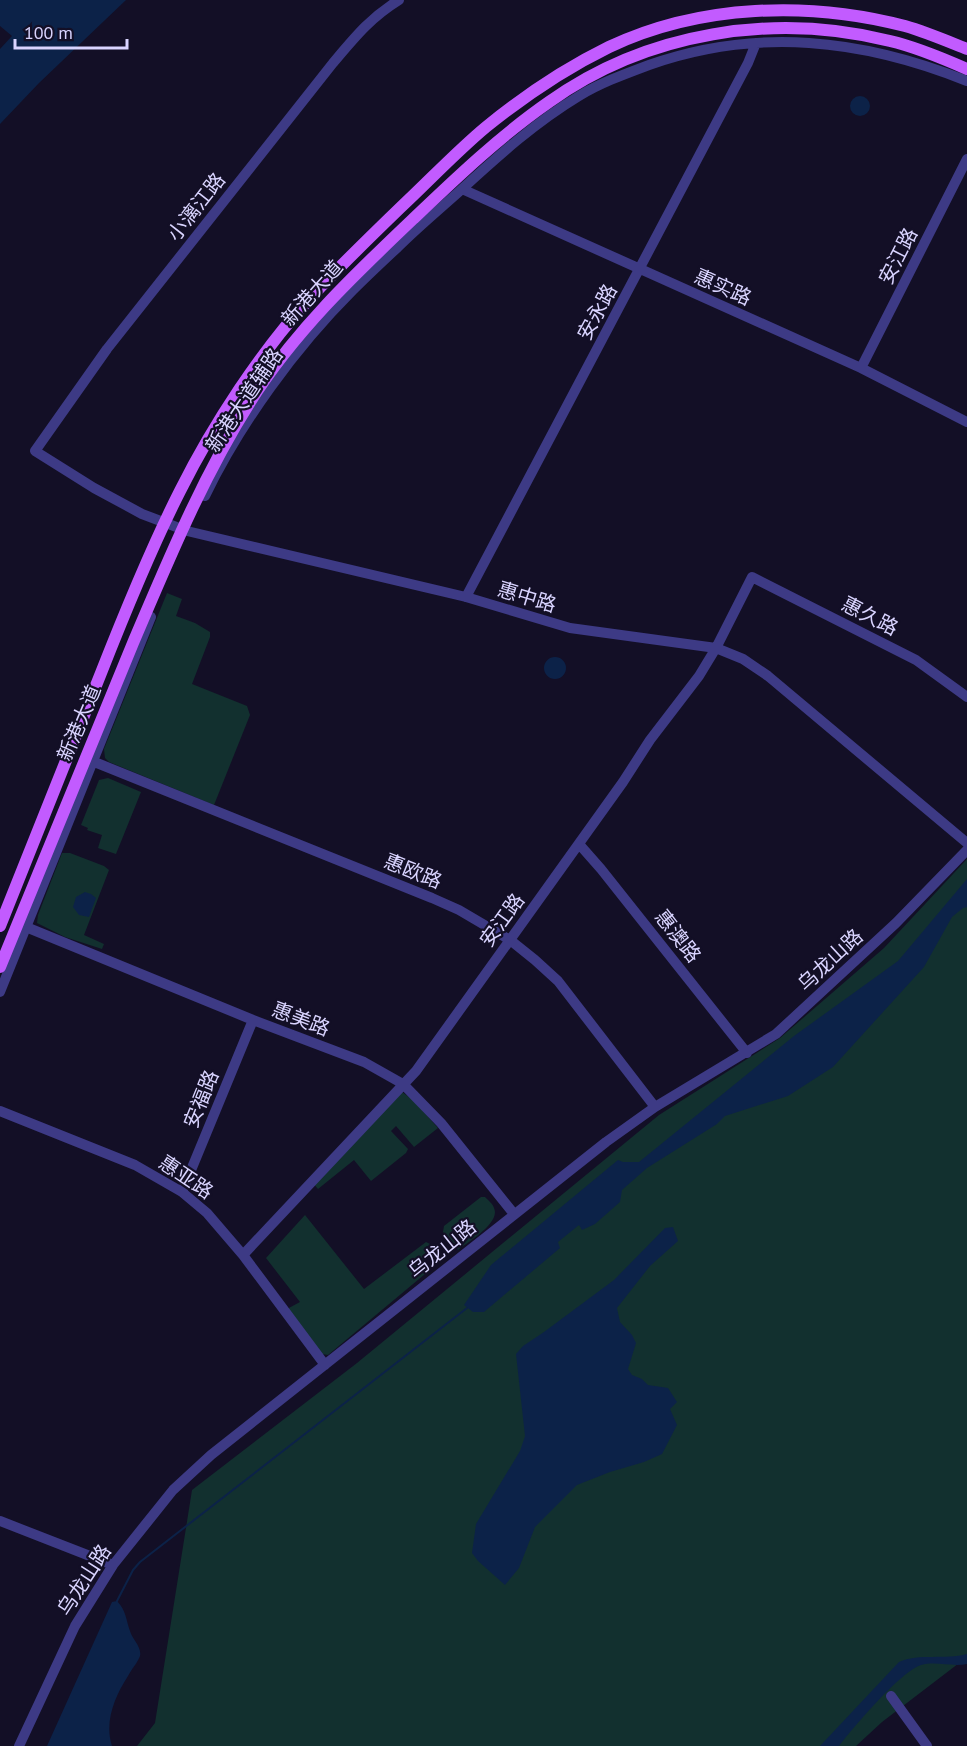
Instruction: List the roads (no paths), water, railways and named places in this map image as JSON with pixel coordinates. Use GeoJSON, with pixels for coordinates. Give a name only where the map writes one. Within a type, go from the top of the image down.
{"type":"FeatureCollection","features":[{"type":"Feature","properties":{"kind":"main road","name":"新港大道"},"geometry":{"type":"LineString","coordinates":[[0,926],[126,609],[185,481],[241,388],[270,346],[309,299],[355,251],[485,128],[558,76],[610,47],[653,30],[688,21],[757,11],[797,10],[839,14],[905,27],[967,49]]}},
{"type":"Feature","properties":{"kind":"main road","name":"新港大道"},"geometry":{"type":"LineString","coordinates":[[0,967],[50,840],[216,459],[250,401],[279,360],[362,267],[495,144],[551,100],[605,69],[650,49],[703,35],[768,28],[832,30],[892,41],[967,69]]}},
{"type":"Feature","properties":{"kind":"street","name":"小漓江路"},"geometry":{"type":"LineString","coordinates":[[35,451],[107,349],[333,63],[360,30],[378,13],[399,0]]}},
{"type":"Feature","properties":{"kind":"street","name":"新港大道辅路"},"geometry":{"type":"LineString","coordinates":[[0,992],[185,530],[244,427],[294,357],[352,290],[424,221],[499,154],[580,95],[620,75],[704,49],[756,43],[819,43],[864,49],[898,57],[967,81]]}},
{"type":"Feature","properties":{"kind":"street","name":"安永路"},"geometry":{"type":"LineString","coordinates":[[466,597],[640,270],[748,63],[756,43]]}},
{"type":"Feature","properties":{"kind":"street","name":"安江路"},"geometry":{"type":"LineString","coordinates":[[861,368],[967,159]]}},
{"type":"Feature","properties":{"kind":"street","name":"惠实路"},"geometry":{"type":"LineString","coordinates":[[462,189],[861,368],[967,422]]}},
{"type":"Feature","properties":{"kind":"street","name":"惠中路"},"geometry":{"type":"LineString","coordinates":[[35,451],[94,488],[142,514],[185,530],[466,597],[570,628],[716,648],[743,659],[768,676],[967,843]]}},
{"type":"Feature","properties":{"kind":"street","name":"安江路"},"geometry":{"type":"LineString","coordinates":[[243,1255],[416,1071],[623,782],[650,740],[699,676],[752,577]]}},
{"type":"Feature","properties":{"kind":"street","name":"惠久路"},"geometry":{"type":"LineString","coordinates":[[752,577],[916,660],[967,697]]}},
{"type":"Feature","properties":{"kind":"street","name":"惠欧路"},"geometry":{"type":"LineString","coordinates":[[92,761],[432,898],[459,910],[510,940],[558,981],[655,1107]]}},
{"type":"Feature","properties":{"kind":"street","name":"惠澳路"},"geometry":{"type":"LineString","coordinates":[[579,844],[602,869],[747,1053]]}},
{"type":"Feature","properties":{"kind":"street","name":"乌龙山路"},"geometry":{"type":"LineString","coordinates":[[19,1746],[75,1626],[112,1565],[173,1490],[211,1455],[606,1142],[655,1107],[776,1034],[896,923],[967,850]]}},
{"type":"Feature","properties":{"kind":"street","name":"惠美路"},"geometry":{"type":"LineString","coordinates":[[26,927],[253,1020],[364,1062],[403,1084],[441,1123],[514,1214]]}},
{"type":"Feature","properties":{"kind":"street","name":"安福路"},"geometry":{"type":"LineString","coordinates":[[182,1192],[253,1020]]}},
{"type":"Feature","properties":{"kind":"street","name":"惠亚路"},"geometry":{"type":"LineString","coordinates":[[0,1112],[135,1165],[182,1192],[207,1213],[243,1255],[326,1365]]}},
{"type":"Feature","properties":{"kind":"street"},"geometry":{"type":"LineString","coordinates":[[0,1521],[112,1565]]}},
{"type":"Feature","properties":{"kind":"street"},"geometry":{"type":"LineString","coordinates":[[891,1696],[927,1746]]}},
{"type":"Feature","properties":{"kind":"water"},"geometry":{"type":"Polygon","coordinates":[[[0,0],[126,0],[39,83],[0,124],[0,0]]]}},
{"type":"Feature","properties":{"kind":"water"},"geometry":{"type":"Polygon","coordinates":[[[860,96],[867,99],[870,106],[867,113],[860,116],[853,113],[850,106],[853,99],[860,96]]]}},
{"type":"Feature","properties":{"kind":"water"},"geometry":{"type":"Polygon","coordinates":[[[555,657],[563,660],[566,668],[563,676],[555,679],[547,676],[544,668],[547,660],[555,657]]]}},
{"type":"Feature","properties":{"kind":"water"},"geometry":{"type":"Polygon","coordinates":[[[967,879],[967,907],[952,917],[924,967],[833,1067],[788,1096],[725,1116],[717,1124],[647,1168],[622,1190],[620,1202],[595,1224],[582,1230],[579,1225],[558,1242],[560,1248],[484,1312],[473,1312],[464,1305],[491,1265],[618,1160],[639,1162],[794,1036],[898,961],[967,879]]]}},
{"type":"Feature","properties":{"kind":"water"},"geometry":{"type":"Polygon","coordinates":[[[85,892],[96,898],[89,917],[79,915],[73,907],[76,897],[85,892]]]}},
{"type":"Feature","properties":{"kind":"water"},"geometry":{"type":"Polygon","coordinates":[[[673,1227],[678,1241],[650,1266],[617,1308],[620,1322],[636,1343],[628,1369],[632,1375],[642,1379],[648,1385],[668,1388],[677,1402],[670,1409],[677,1425],[662,1454],[577,1485],[535,1527],[519,1568],[505,1585],[472,1553],[476,1524],[520,1451],[525,1436],[516,1354],[523,1346],[614,1280],[665,1228],[673,1227]]]}},
{"type":"Feature","properties":{"kind":"water"},"geometry":{"type":"Polygon","coordinates":[[[117,1601],[124,1612],[140,1656],[112,1709],[109,1728],[112,1746],[47,1746],[112,1602],[117,1601]]]}},
{"type":"Feature","properties":{"kind":"water"},"geometry":{"type":"Polygon","coordinates":[[[967,1654],[967,1664],[927,1664],[912,1669],[878,1701],[839,1746],[820,1746],[899,1662],[915,1658],[967,1654]]]}},
{"type":"Feature","properties":{"kind":"waterway"},"geometry":{"type":"LineString","coordinates":[[117,1601],[133,1570],[140,1562],[467,1308]]}}]}
